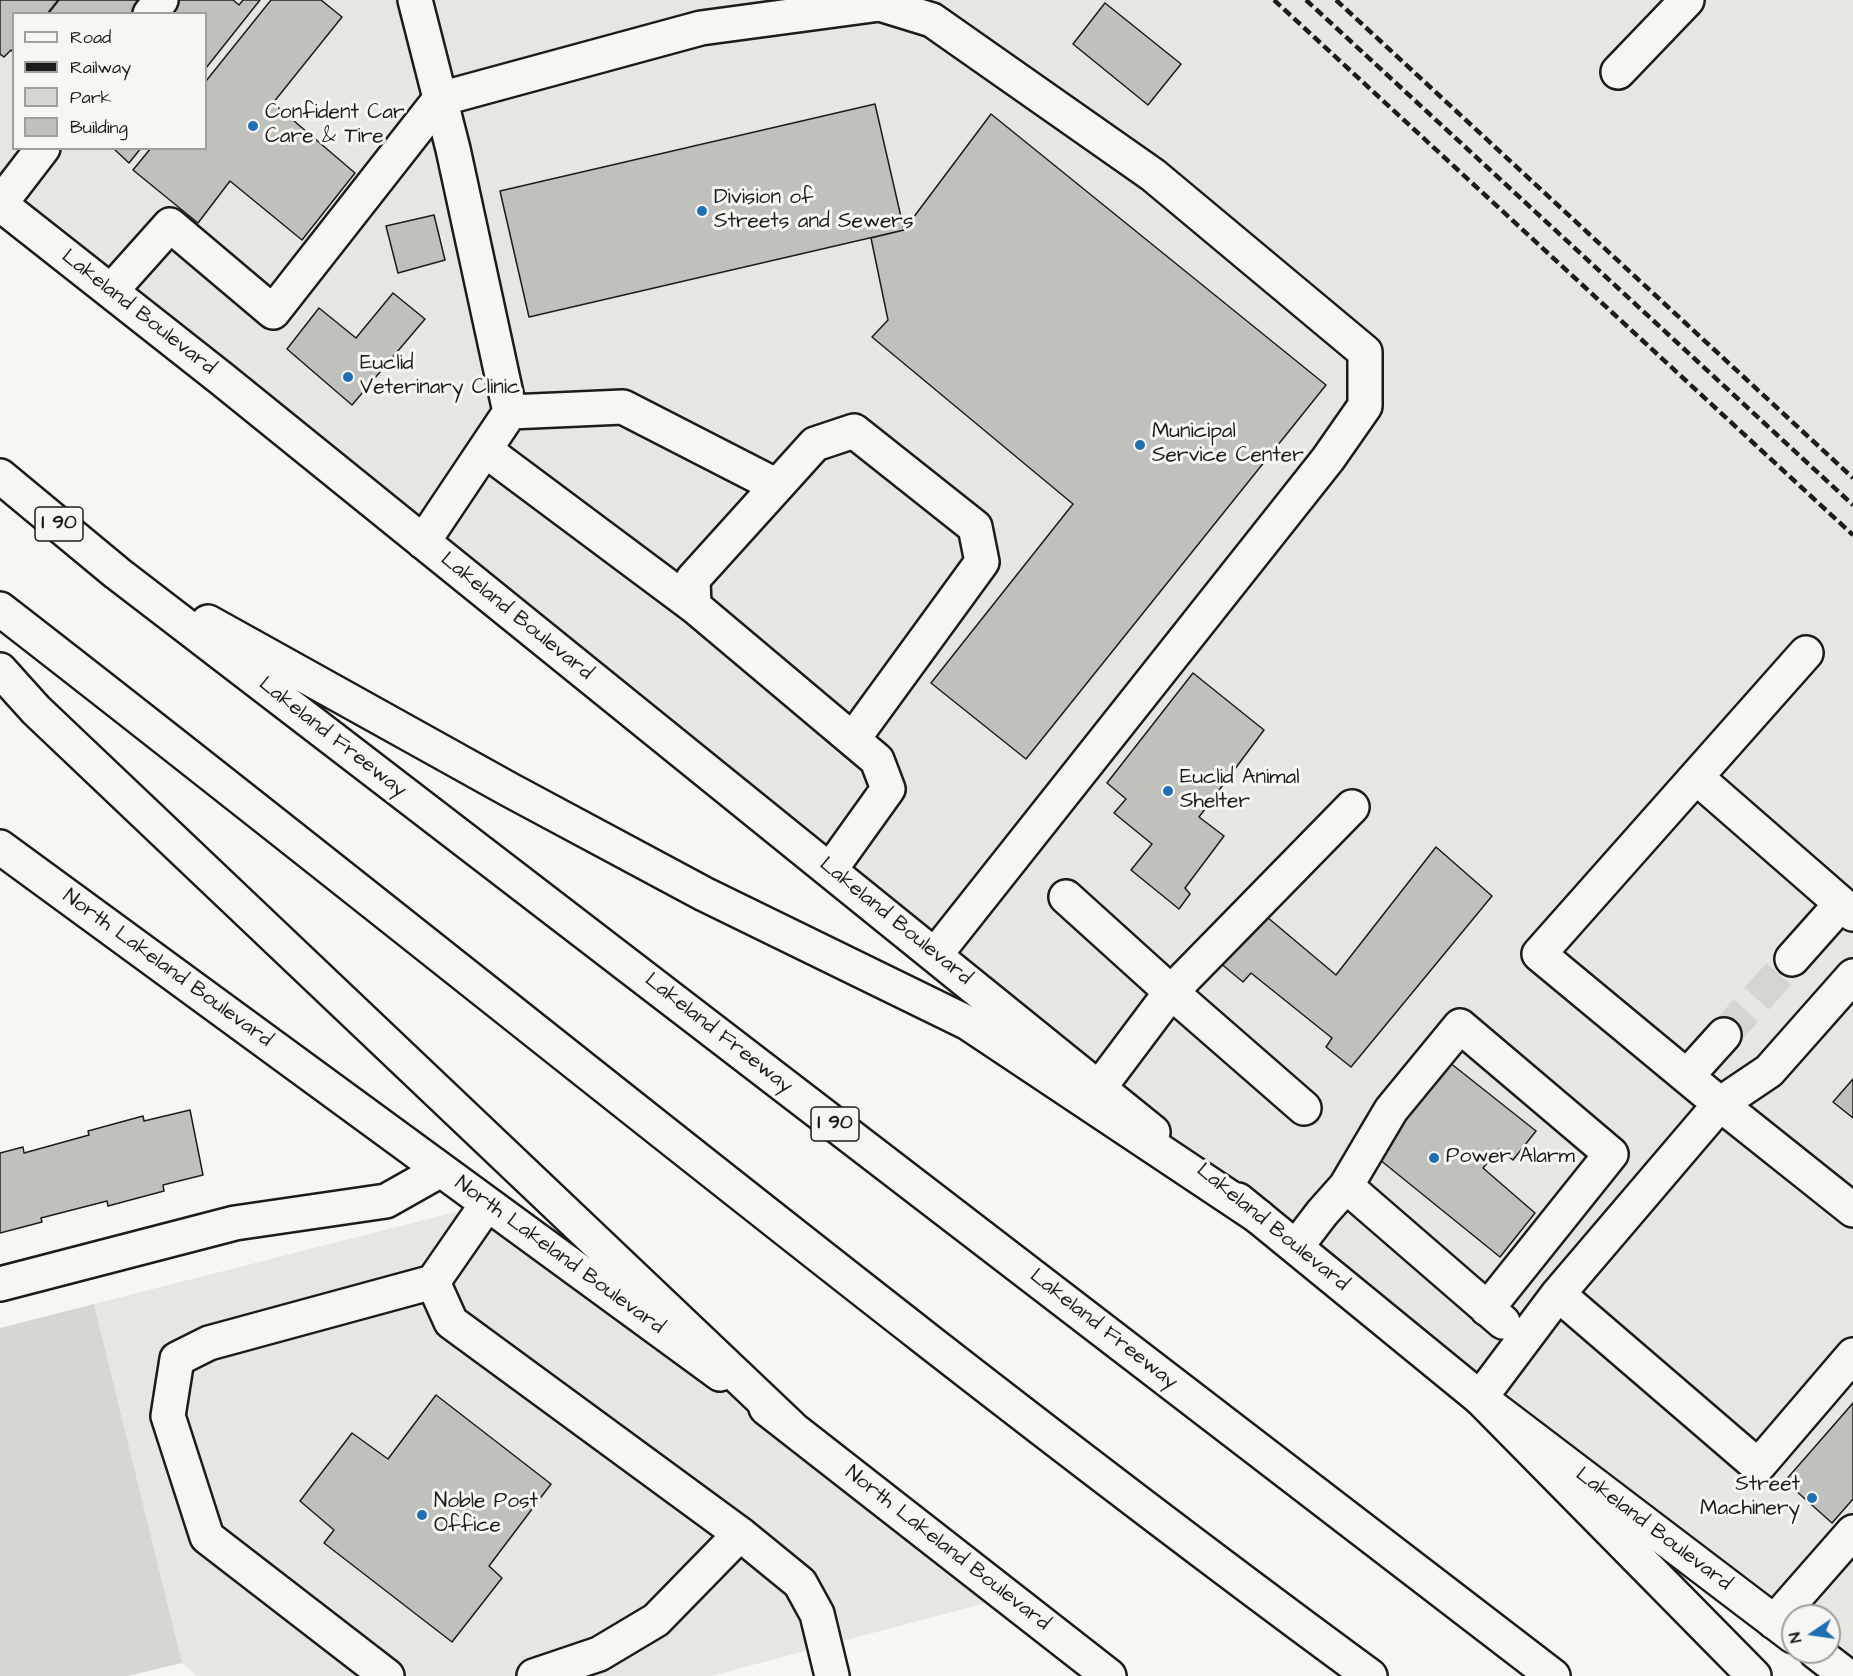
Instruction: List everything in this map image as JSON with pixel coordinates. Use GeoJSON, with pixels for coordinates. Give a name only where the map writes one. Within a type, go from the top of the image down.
{"type":"FeatureCollection","features":[{"type":"Feature","properties":{"kind":"main road"},"geometry":{"type":"LineString","coordinates":[[152,12],[161,0]]}},
{"type":"Feature","properties":{"kind":"main road"},"geometry":{"type":"LineString","coordinates":[[415,0],[440,99],[510,412],[423,542]]}},
{"type":"Feature","properties":{"kind":"main road"},"geometry":{"type":"LineString","coordinates":[[1618,72],[1686,0]]}},
{"type":"Feature","properties":{"kind":"main road"},"geometry":{"type":"LineString","coordinates":[[111,291],[170,225],[273,312],[440,99],[701,28],[880,4],[932,20],[1153,175],[1365,352],[1365,406],[1328,459],[936,956]]}},
{"type":"Feature","properties":{"kind":"main road"},"geometry":{"type":"LineString","coordinates":[[0,204],[41,150]]}},
{"type":"Feature","properties":{"kind":"main road","name":"Lakeland Boulevard"},"geometry":{"type":"LineString","coordinates":[[0,204],[830,870],[1480,1398],[1781,1627]]}},
{"type":"Feature","properties":{"kind":"main road"},"geometry":{"type":"LineString","coordinates":[[510,412],[623,407],[777,486]]}},
{"type":"Feature","properties":{"kind":"main road"},"geometry":{"type":"LineString","coordinates":[[694,606],[693,579],[815,444],[854,431],[975,527],[982,562],[853,739]]}},
{"type":"Feature","properties":{"kind":"main road"},"geometry":{"type":"LineString","coordinates":[[485,450],[694,606],[877,760],[888,789],[830,870]]}},
{"type":"Feature","properties":{"kind":"main road","name":"Lakeland Freeway"},"geometry":{"type":"LineString","coordinates":[[0,476],[117,573],[1553,1676]]}},
{"type":"Feature","properties":{"kind":"main road"},"geometry":{"type":"LineString","coordinates":[[117,573],[364,707],[510,790],[704,894],[968,1023],[1259,1217]]}},
{"type":"Feature","properties":{"kind":"main road"},"geometry":{"type":"LineString","coordinates":[[0,609],[815,1252],[1207,1556],[1370,1676]]}},
{"type":"Feature","properties":{"kind":"main road"},"geometry":{"type":"LineString","coordinates":[[1806,653],[1539,954],[1720,1104],[1853,1210]]}},
{"type":"Feature","properties":{"kind":"main road"},"geometry":{"type":"LineString","coordinates":[[0,670],[36,710],[790,1426]]}},
{"type":"Feature","properties":{"kind":"main road"},"geometry":{"type":"LineString","coordinates":[[1696,777],[1847,909],[1792,959]]}},
{"type":"Feature","properties":{"kind":"main road"},"geometry":{"type":"LineString","coordinates":[[1099,1088],[1171,992],[1352,807]]}},
{"type":"Feature","properties":{"kind":"main road","name":"North Lakeland Boulevard"},"geometry":{"type":"LineString","coordinates":[[0,847],[790,1426],[1109,1676]]}},
{"type":"Feature","properties":{"kind":"main road"},"geometry":{"type":"LineString","coordinates":[[1066,897],[1304,1108]]}},
{"type":"Feature","properties":{"kind":"main road"},"geometry":{"type":"LineString","coordinates":[[1754,1676],[1480,1398],[1558,1294],[1720,1104],[1769,1071],[1853,976]]}},
{"type":"Feature","properties":{"kind":"main road"},"geometry":{"type":"LineString","coordinates":[[1296,1247],[1346,1186],[1391,1110],[1460,1026],[1611,1154],[1487,1309]]}},
{"type":"Feature","properties":{"kind":"main road"},"geometry":{"type":"LineString","coordinates":[[1687,1076],[1724,1035]]}},
{"type":"Feature","properties":{"kind":"main road"},"geometry":{"type":"LineString","coordinates":[[0,1284],[235,1223],[386,1201],[441,1170]]}},
{"type":"Feature","properties":{"kind":"main road"},"geometry":{"type":"LineString","coordinates":[[1346,1186],[1523,1338]]}},
{"type":"Feature","properties":{"kind":"main road"},"geometry":{"type":"LineString","coordinates":[[387,1676],[207,1537],[168,1416],[177,1359],[209,1343],[433,1282],[487,1204]]}},
{"type":"Feature","properties":{"kind":"main road"},"geometry":{"type":"LineString","coordinates":[[433,1282],[451,1322],[740,1534],[800,1583],[818,1614],[832,1676]]}},
{"type":"Feature","properties":{"kind":"main road"},"geometry":{"type":"LineString","coordinates":[[1558,1294],[1758,1466],[1853,1355]]}},
{"type":"Feature","properties":{"kind":"main road"},"geometry":{"type":"LineString","coordinates":[[1801,1604],[1853,1532]]}},
{"type":"Feature","properties":{"kind":"main road"},"geometry":{"type":"LineString","coordinates":[[534,1676],[599,1654],[656,1620],[740,1534]]}},
{"type":"Feature","properties":{"kind":"main road"},"geometry":{"type":"LineString","coordinates":[[1832,1664],[1847,1676]]}},
{"type":"Feature","properties":{"kind":"shaded area"},"geometry":{"type":"Polygon","coordinates":[[[0,0],[1853,0],[1853,1676],[1841,1664],[1841,1604],[1781,1604],[1781,1627],[0,204],[0,0]]]}},
{"type":"Feature","properties":{"kind":"shaded area"},"geometry":{"type":"Polygon","coordinates":[[[487,1204],[1008,1597],[711,1676],[197,1676],[182,1663],[94,1304],[487,1204]]]}},
{"type":"Feature","properties":{"kind":"green space"},"geometry":{"type":"Polygon","coordinates":[[[94,1304],[182,1663],[128,1676],[0,1676],[0,1328],[94,1304]]]}},
{"type":"Feature","properties":{"kind":"building"},"geometry":{"type":"Polygon","coordinates":[[[0,0],[58,0],[49,12],[12,12],[12,51],[4,57],[0,54],[0,0]]]}},
{"type":"Feature","properties":{"kind":"building"},"geometry":{"type":"Polygon","coordinates":[[[59,0],[142,0],[133,12],[50,12],[59,0]]]}},
{"type":"Feature","properties":{"kind":"building"},"geometry":{"type":"Polygon","coordinates":[[[180,0],[233,0],[239,5],[243,0],[260,0],[207,67],[207,12],[171,12],[180,0]]]}},
{"type":"Feature","properties":{"kind":"building","name":"Confident Car Care & Tire"},"geometry":{"type":"Polygon","coordinates":[[[271,0],[321,0],[342,17],[273,103],[355,173],[302,240],[230,181],[198,223],[133,170],[149,150],[207,150],[207,80],[271,0]]]}},
{"type":"Feature","properties":{"kind":"building"},"geometry":{"type":"Polygon","coordinates":[[[1105,3],[1181,64],[1148,105],[1073,44],[1105,3]]]}},
{"type":"Feature","properties":{"kind":"building","name":"Division of Streets and Sewers"},"geometry":{"type":"Polygon","coordinates":[[[875,104],[904,230],[529,317],[500,191],[875,104]]]}},
{"type":"Feature","properties":{"kind":"building","name":"Municipal Service Center"},"geometry":{"type":"Polygon","coordinates":[[[991,114],[1326,385],[1026,759],[931,683],[1073,504],[872,337],[888,320],[871,238],[904,230],[991,114]]]}},
{"type":"Feature","properties":{"kind":"building"},"geometry":{"type":"Polygon","coordinates":[[[115,150],[139,150],[129,163],[115,150]]]}},
{"type":"Feature","properties":{"kind":"building"},"geometry":{"type":"Polygon","coordinates":[[[434,215],[445,260],[398,273],[386,226],[434,215]]]}},
{"type":"Feature","properties":{"kind":"building","name":"Euclid Veterinary Clinic"},"geometry":{"type":"Polygon","coordinates":[[[393,293],[425,319],[352,405],[287,349],[319,308],[356,338],[393,293]]]}},
{"type":"Feature","properties":{"kind":"building","name":"Euclid Animal Shelter"},"geometry":{"type":"Polygon","coordinates":[[[1193,673],[1264,730],[1199,817],[1224,836],[1185,888],[1190,894],[1179,909],[1131,870],[1152,844],[1114,813],[1126,799],[1107,783],[1193,673]]]}},
{"type":"Feature","properties":{"kind":"building"},"geometry":{"type":"Polygon","coordinates":[[[1436,847],[1492,896],[1351,1067],[1326,1047],[1332,1038],[1251,973],[1243,982],[1219,962],[1261,912],[1336,975],[1436,847]]]}},
{"type":"Feature","properties":{"kind":"building","name":"Power Alarm"},"geometry":{"type":"Polygon","coordinates":[[[1449,1062],[1536,1131],[1513,1160],[1499,1149],[1483,1168],[1535,1213],[1500,1257],[1374,1155],[1449,1062]]]}},
{"type":"Feature","properties":{"kind":"building"},"geometry":{"type":"Polygon","coordinates":[[[1853,1079],[1853,1118],[1833,1102],[1853,1079]]]}},
{"type":"Feature","properties":{"kind":"building"},"geometry":{"type":"Polygon","coordinates":[[[190,1110],[203,1175],[163,1185],[164,1191],[108,1206],[107,1201],[41,1218],[42,1222],[0,1233],[0,1153],[23,1147],[24,1153],[89,1135],[88,1131],[143,1116],[144,1121],[190,1110]]]}},
{"type":"Feature","properties":{"kind":"building","name":"Noble Post Office"},"geometry":{"type":"Polygon","coordinates":[[[436,1395],[551,1484],[489,1566],[502,1578],[452,1642],[324,1543],[334,1530],[300,1501],[352,1433],[388,1459],[436,1395]]]}},
{"type":"Feature","properties":{"kind":"building"},"geometry":{"type":"Polygon","coordinates":[[[1853,1403],[1853,1499],[1832,1523],[1785,1481],[1853,1403]]]}},
{"type":"Feature","properties":{"kind":"tunnel"},"geometry":{"type":"LineString","coordinates":[[1724,1035],[1792,959]]}},
{"type":"Feature","properties":{"kind":"railway"},"geometry":{"type":"LineString","coordinates":[[1274,0],[1853,535]]}},
{"type":"Feature","properties":{"kind":"railway"},"geometry":{"type":"LineString","coordinates":[[1306,0],[1853,505]]}},
{"type":"Feature","properties":{"kind":"railway"},"geometry":{"type":"LineString","coordinates":[[1336,0],[1853,478]]}},
{"type":"Feature","properties":{"kind":"place","name":"Confident Car Care & Tire"},"geometry":{"type":"Point","coordinates":[253,126]}},
{"type":"Feature","properties":{"kind":"place","name":"Division of Streets and Sewers"},"geometry":{"type":"Point","coordinates":[702,211]}},
{"type":"Feature","properties":{"kind":"place","name":"Euclid Veterinary Clinic"},"geometry":{"type":"Point","coordinates":[348,377]}},
{"type":"Feature","properties":{"kind":"place","name":"Municipal Service Center"},"geometry":{"type":"Point","coordinates":[1140,445]}},
{"type":"Feature","properties":{"kind":"place","name":"Euclid Animal Shelter"},"geometry":{"type":"Point","coordinates":[1168,791]}},
{"type":"Feature","properties":{"kind":"place","name":"Power Alarm"},"geometry":{"type":"Point","coordinates":[1434,1158]}},
{"type":"Feature","properties":{"kind":"place","name":"Street Machinery"},"geometry":{"type":"Point","coordinates":[1812,1498]}},
{"type":"Feature","properties":{"kind":"place","name":"Noble Post Office"},"geometry":{"type":"Point","coordinates":[422,1515]}}]}
